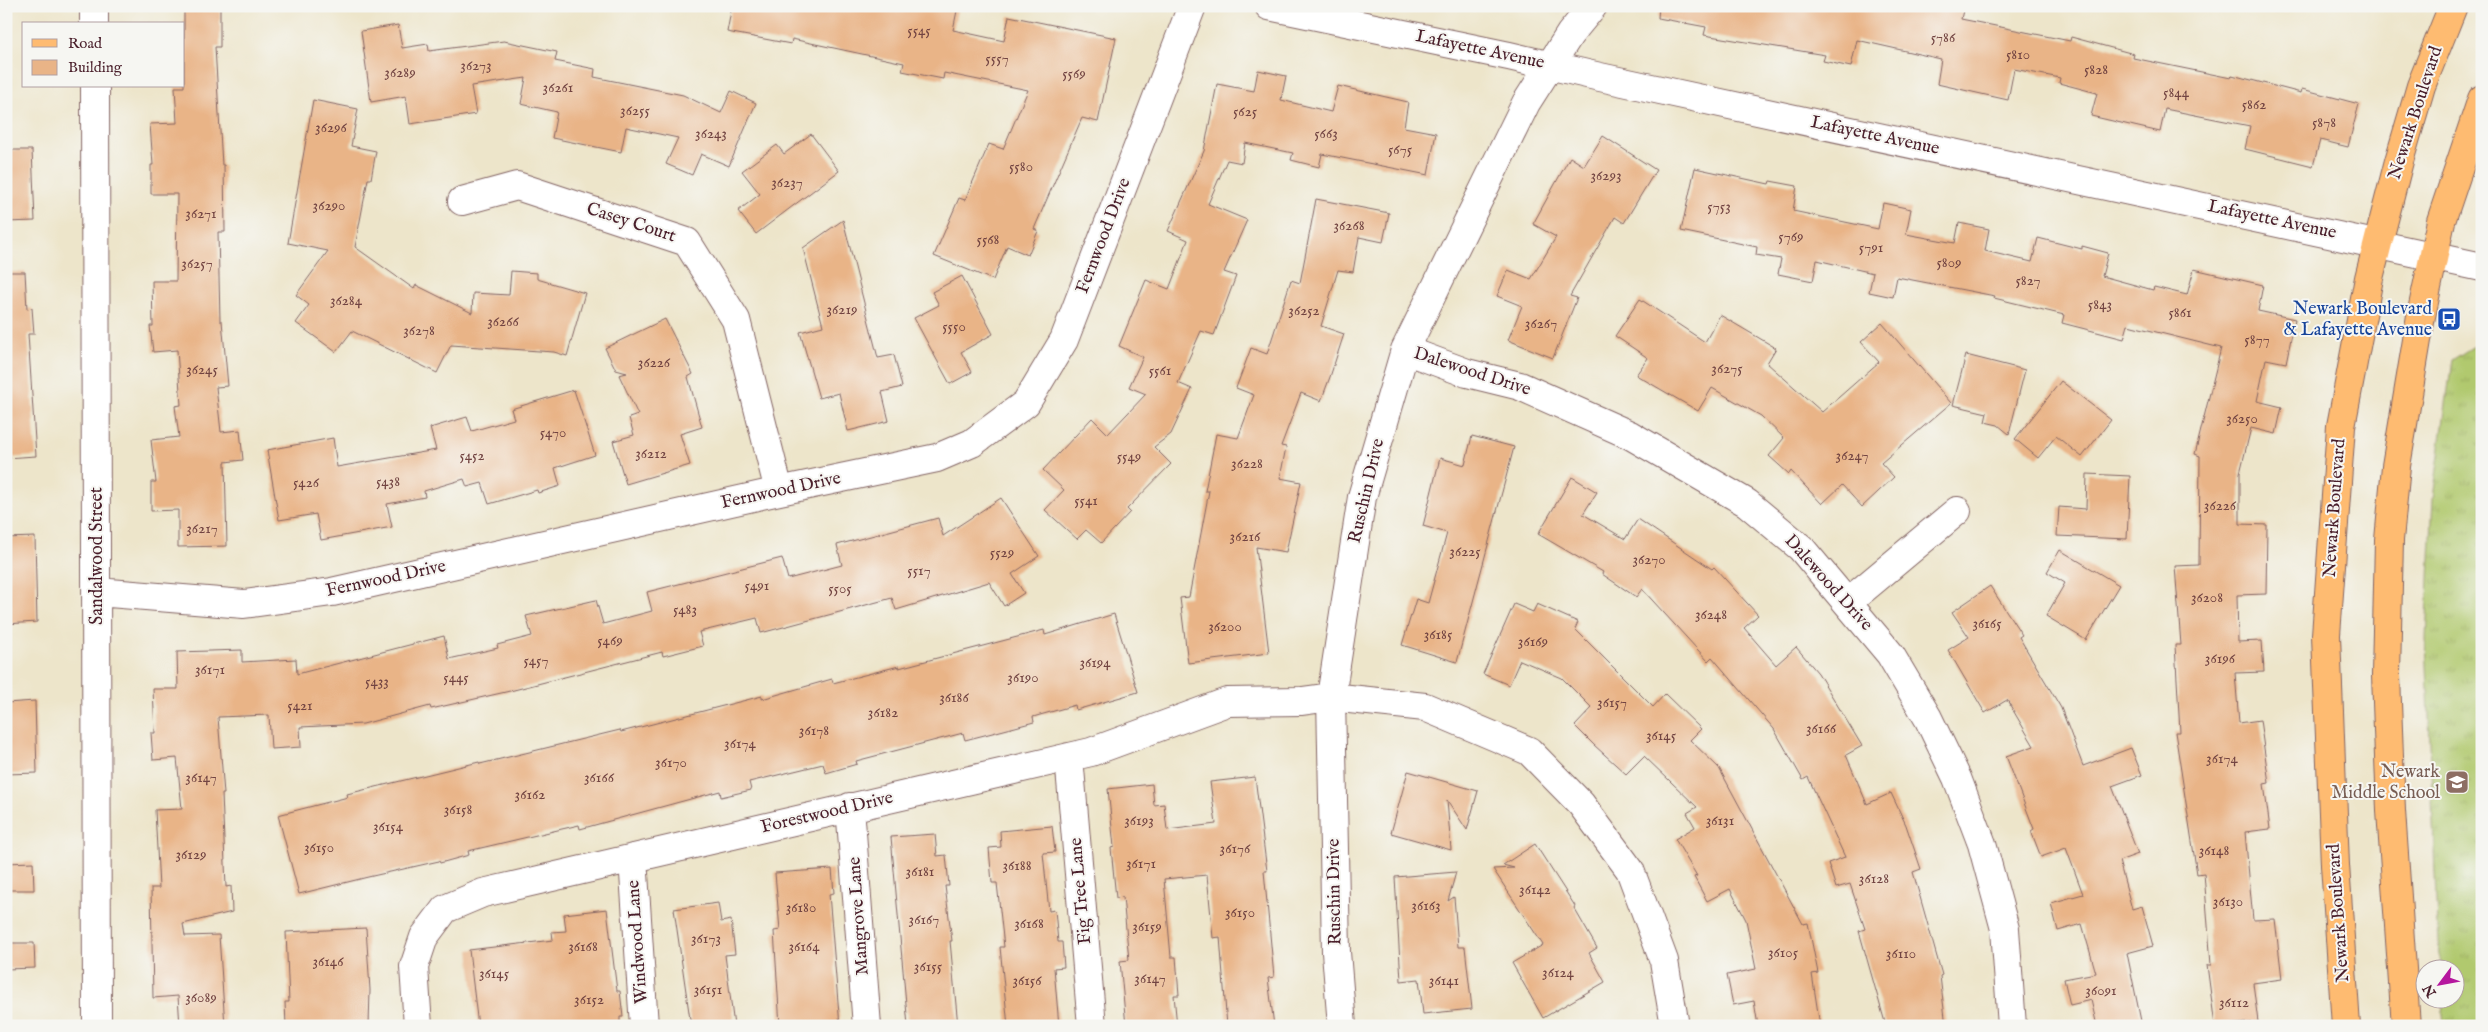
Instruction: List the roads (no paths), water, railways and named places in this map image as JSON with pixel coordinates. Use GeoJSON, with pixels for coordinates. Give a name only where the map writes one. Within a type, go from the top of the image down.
{"type":"FeatureCollection","features":[{"type":"Feature","properties":{"kind":"main road","name":"Newark Boulevard"},"geometry":{"type":"LineString","coordinates":[[2346,1026],[2335,865],[2326,636],[2341,426],[2377,244],[2421,86],[2453,6]]}},
{"type":"Feature","properties":{"kind":"main road"},"geometry":{"type":"LineString","coordinates":[[2406,1026],[2391,811],[2386,674],[2389,540],[2396,466],[2421,316],[2441,221],[2482,99]]}},
{"type":"Feature","properties":{"kind":"street"},"geometry":{"type":"LineString","coordinates":[[94,6],[94,22]]}},
{"type":"Feature","properties":{"kind":"street","name":"Fernwood Drive"},"geometry":{"type":"LineString","coordinates":[[97,592],[244,604],[332,592],[779,491],[938,458],[972,443],[1026,403],[1064,340],[1192,6]]}},
{"type":"Feature","properties":{"kind":"street","name":"Lafayette Avenue"},"geometry":{"type":"LineString","coordinates":[[1269,6],[2482,267]]}},
{"type":"Feature","properties":{"kind":"street","name":"Ruschin Drive"},"geometry":{"type":"LineString","coordinates":[[1342,1026],[1336,952],[1331,697],[1362,497],[1405,350],[1526,102],[1570,34],[1593,6]]}},
{"type":"Feature","properties":{"kind":"street","name":"Sandalwood Street"},"geometry":{"type":"LineString","coordinates":[[95,88],[97,1026]]}},
{"type":"Feature","properties":{"kind":"street","name":"Casey Court"},"geometry":{"type":"LineString","coordinates":[[462,201],[517,186],[687,242],[736,320],[779,491]]}},
{"type":"Feature","properties":{"kind":"street","name":"Dalewood Drive"},"geometry":{"type":"LineString","coordinates":[[1405,350],[1467,373],[1520,386],[1638,440],[1747,503],[1801,548],[1890,654],[1928,718],[1957,778],[1982,844],[2006,929],[2012,1026]]}},
{"type":"Feature","properties":{"kind":"street"},"geometry":{"type":"LineString","coordinates":[[1848,602],[1957,512]]}},
{"type":"Feature","properties":{"kind":"street","name":"Forestwood Drive"},"geometry":{"type":"LineString","coordinates":[[418,1026],[414,967],[424,937],[445,909],[483,893],[1091,752],[1227,702],[1302,701],[1331,697],[1425,706],[1529,751],[1581,804],[1630,870],[1664,961],[1675,1026]]}},
{"type":"Feature","properties":{"kind":"street","name":"Fig Tree Lane"},"geometry":{"type":"LineString","coordinates":[[1069,757],[1092,1026]]}},
{"type":"Feature","properties":{"kind":"street","name":"Mangrove Lane"},"geometry":{"type":"LineString","coordinates":[[850,807],[867,1026]]}},
{"type":"Feature","properties":{"kind":"street","name":"Windwood Lane"},"geometry":{"type":"LineString","coordinates":[[633,858],[633,892],[644,1026]]}},
{"type":"Feature","properties":{"kind":"place","name":"Newark Boulevard & Lafayette Avenue"},"geometry":{"type":"Point","coordinates":[2449,319]}},
{"type":"Feature","properties":{"kind":"place","name":"Newark Middle School"},"geometry":{"type":"Point","coordinates":[2457,782]}}]}
